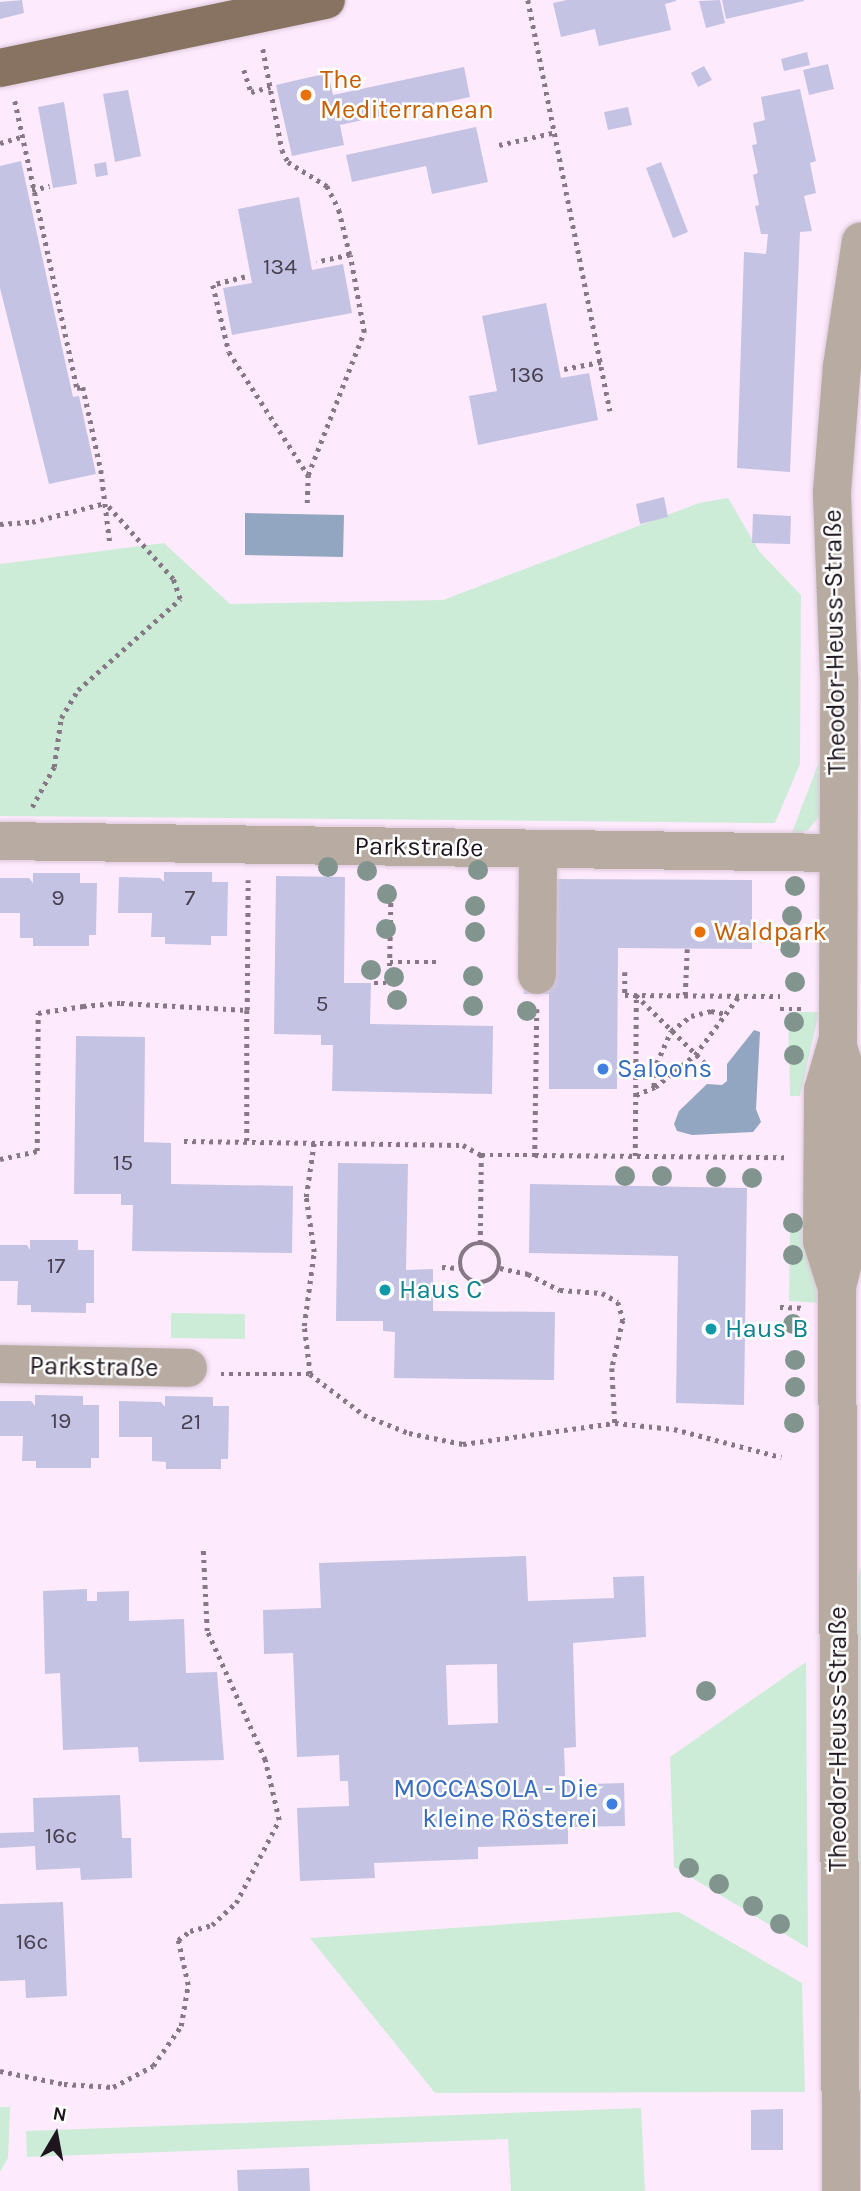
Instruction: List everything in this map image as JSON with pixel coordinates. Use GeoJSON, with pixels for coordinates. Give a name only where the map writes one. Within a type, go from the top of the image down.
{"type":"FeatureCollection","features":[{"type":"Feature","properties":{"kind":"main road"},"geometry":{"type":"LineString","coordinates":[[4,67],[326,0]]}},
{"type":"Feature","properties":{"kind":"street","name":"Theodor-Heuss-Straße"},"geometry":{"type":"LineString","coordinates":[[841,2191],[837,1287],[822,1241],[823,1090],[837,1044],[839,677],[832,492],[842,366],[861,242]]}},
{"type":"Feature","properties":{"kind":"street","name":"Parkstraße"},"geometry":{"type":"LineString","coordinates":[[11,841],[838,853]]}},
{"type":"Feature","properties":{"kind":"street"},"geometry":{"type":"LineString","coordinates":[[537,984],[538,849]]}},
{"type":"Feature","properties":{"kind":"street","name":"Parkstraße"},"geometry":{"type":"LineString","coordinates":[[0,1364],[188,1368]]}},
{"type":"Feature","properties":{"kind":"path"},"geometry":{"type":"LineString","coordinates":[[528,0],[610,411]]}},
{"type":"Feature","properties":{"kind":"path"},"geometry":{"type":"LineString","coordinates":[[257,14],[282,150],[288,162],[327,186],[339,210],[364,332],[308,475],[307,503]]}},
{"type":"Feature","properties":{"kind":"path"},"geometry":{"type":"LineString","coordinates":[[4,67],[77,387],[83,387],[110,543]]}},
{"type":"Feature","properties":{"kind":"path"},"geometry":{"type":"LineString","coordinates":[[244,70],[251,92],[270,87]]}},
{"type":"Feature","properties":{"kind":"path"},"geometry":{"type":"LineString","coordinates":[[499,145],[556,132]]}},
{"type":"Feature","properties":{"kind":"path"},"geometry":{"type":"LineString","coordinates":[[0,143],[22,137]]}},
{"type":"Feature","properties":{"kind":"path"},"geometry":{"type":"LineString","coordinates":[[33,190],[50,186]]}},
{"type":"Feature","properties":{"kind":"path"},"geometry":{"type":"LineString","coordinates":[[317,262],[350,255]]}},
{"type":"Feature","properties":{"kind":"path"},"geometry":{"type":"LineString","coordinates":[[245,277],[213,285],[229,352],[308,475]]}},
{"type":"Feature","properties":{"kind":"path"},"geometry":{"type":"LineString","coordinates":[[564,369],[601,362]]}},
{"type":"Feature","properties":{"kind":"path"},"geometry":{"type":"LineString","coordinates":[[0,524],[32,522],[105,503]]}},
{"type":"Feature","properties":{"kind":"path"},"geometry":{"type":"LineString","coordinates":[[11,841],[54,767],[61,718],[78,690],[180,599],[173,579],[105,503]]}},
{"type":"Feature","properties":{"kind":"path"},"geometry":{"type":"LineString","coordinates":[[247,1142],[248,844]]}},
{"type":"Feature","properties":{"kind":"path"},"geometry":{"type":"LineString","coordinates":[[374,983],[389,983],[391,846]]}},
{"type":"Feature","properties":{"kind":"path"},"geometry":{"type":"LineString","coordinates":[[685,995],[687,949]]}},
{"type":"Feature","properties":{"kind":"path"},"geometry":{"type":"LineString","coordinates":[[390,962],[441,962]]}},
{"type":"Feature","properties":{"kind":"path"},"geometry":{"type":"LineString","coordinates":[[625,972],[625,995],[780,996]]}},
{"type":"Feature","properties":{"kind":"path"},"geometry":{"type":"LineString","coordinates":[[535,1155],[537,984]]}},
{"type":"Feature","properties":{"kind":"path"},"geometry":{"type":"LineString","coordinates":[[636,995],[706,1064]]}},
{"type":"Feature","properties":{"kind":"path"},"geometry":{"type":"LineString","coordinates":[[635,1156],[636,995]]}},
{"type":"Feature","properties":{"kind":"path"},"geometry":{"type":"LineString","coordinates":[[635,1096],[654,1087],[695,1055],[739,996]]}},
{"type":"Feature","properties":{"kind":"path"},"geometry":{"type":"LineString","coordinates":[[0,1159],[37,1151],[38,1013],[121,1003],[247,1010]]}},
{"type":"Feature","properties":{"kind":"path"},"geometry":{"type":"LineString","coordinates":[[654,1087],[653,1071],[671,1031],[691,1016],[711,1011],[727,1014]]}},
{"type":"Feature","properties":{"kind":"path"},"geometry":{"type":"LineString","coordinates":[[184,1141],[463,1145],[481,1155],[784,1157]]}},
{"type":"Feature","properties":{"kind":"path"},"geometry":{"type":"LineString","coordinates":[[310,1374],[304,1326],[314,1252],[306,1196],[314,1143]]}},
{"type":"Feature","properties":{"kind":"path"},"geometry":{"type":"LineString","coordinates":[[480,1243],[481,1155]]}},
{"type":"Feature","properties":{"kind":"path"},"geometry":{"type":"LineString","coordinates":[[460,1268],[468,1247],[480,1243],[493,1248],[500,1268]]}},
{"type":"Feature","properties":{"kind":"path"},"geometry":{"type":"LineString","coordinates":[[442,1267],[460,1268]]}},
{"type":"Feature","properties":{"kind":"path"},"geometry":{"type":"LineString","coordinates":[[460,1268],[469,1281],[480,1284],[491,1281],[500,1268]]}},
{"type":"Feature","properties":{"kind":"path"},"geometry":{"type":"LineString","coordinates":[[500,1268],[528,1274],[560,1290],[601,1293],[618,1302],[623,1320],[612,1368],[615,1423]]}},
{"type":"Feature","properties":{"kind":"path"},"geometry":{"type":"LineString","coordinates":[[188,1368],[200,1374],[310,1374],[364,1415],[409,1433],[463,1444],[615,1423],[674,1429],[780,1457]]}},
{"type":"Feature","properties":{"kind":"path"},"geometry":{"type":"LineString","coordinates":[[0,2071],[64,2084],[113,2087],[153,2066],[181,2026],[188,1985],[178,1940],[190,1931],[212,1925],[236,1903],[279,1821],[265,1760],[207,1631],[203,1549]]}},
{"type":"Feature","properties":{"kind":"green space"},"geometry":{"type":"Polygon","coordinates":[[[728,498],[759,551],[801,595],[800,764],[775,823],[0,816],[0,564],[164,543],[230,604],[443,600],[699,503],[728,498]]]}},
{"type":"Feature","properties":{"kind":"green space"},"geometry":{"type":"Polygon","coordinates":[[[819,762],[819,817],[807,831],[791,835],[819,762]]]}},
{"type":"Feature","properties":{"kind":"green space"},"geometry":{"type":"Polygon","coordinates":[[[788,1012],[819,1012],[800,1096],[790,1096],[788,1012]]]}},
{"type":"Feature","properties":{"kind":"green space"},"geometry":{"type":"Polygon","coordinates":[[[790,1221],[800,1222],[820,1303],[789,1301],[790,1221]]]}},
{"type":"Feature","properties":{"kind":"green space"},"geometry":{"type":"Polygon","coordinates":[[[171,1313],[245,1314],[245,1339],[171,1338],[171,1313]]]}},
{"type":"Feature","properties":{"kind":"green space"},"geometry":{"type":"Polygon","coordinates":[[[861,1567],[861,2191],[855,1587],[861,1567]]]}},
{"type":"Feature","properties":{"kind":"green space"},"geometry":{"type":"Polygon","coordinates":[[[806,1662],[808,1948],[674,1867],[670,1757],[806,1662]]]}},
{"type":"Feature","properties":{"kind":"green space"},"geometry":{"type":"Polygon","coordinates":[[[679,1912],[802,1983],[805,2092],[435,2093],[310,1938],[679,1912]]]}},
{"type":"Feature","properties":{"kind":"green space"},"geometry":{"type":"Polygon","coordinates":[[[0,2107],[10,2107],[8,2158],[0,2172],[0,2107]]]}},
{"type":"Feature","properties":{"kind":"green space"},"geometry":{"type":"Polygon","coordinates":[[[641,2108],[645,2191],[511,2191],[508,2139],[27,2157],[26,2131],[641,2108]]]}},
{"type":"Feature","properties":{"kind":"water"},"geometry":{"type":"Polygon","coordinates":[[[245,513],[344,515],[343,557],[245,555],[245,513]]]}},
{"type":"Feature","properties":{"kind":"water"},"geometry":{"type":"Polygon","coordinates":[[[754,1030],[760,1032],[756,1109],[761,1122],[753,1132],[692,1135],[677,1131],[674,1124],[679,1111],[707,1084],[722,1085],[727,1081],[727,1064],[754,1030]]]}},
{"type":"Feature","properties":{"kind":"building"},"geometry":{"type":"Polygon","coordinates":[[[22,0],[24,13],[0,19],[0,2],[22,0]]]}},
{"type":"Feature","properties":{"kind":"building"},"geometry":{"type":"Polygon","coordinates":[[[567,0],[676,1],[665,4],[671,30],[599,46],[595,29],[561,37],[553,3],[567,0]]]}},
{"type":"Feature","properties":{"kind":"building"},"geometry":{"type":"Polygon","coordinates":[[[720,0],[725,23],[706,28],[699,1],[720,0]]]}},
{"type":"Feature","properties":{"kind":"building"},"geometry":{"type":"Polygon","coordinates":[[[722,0],[804,0],[804,1],[726,19],[722,0]]]}},
{"type":"Feature","properties":{"kind":"building"},"geometry":{"type":"Polygon","coordinates":[[[807,52],[810,65],[784,71],[781,59],[807,52]]]}},
{"type":"Feature","properties":{"kind":"building"},"geometry":{"type":"Polygon","coordinates":[[[828,64],[834,89],[809,95],[803,70],[828,64]]]}},
{"type":"Feature","properties":{"kind":"building"},"geometry":{"type":"Polygon","coordinates":[[[704,66],[712,80],[698,87],[691,73],[704,66]]]}},
{"type":"Feature","properties":{"kind":"building"},"geometry":{"type":"Polygon","coordinates":[[[464,67],[470,97],[340,125],[344,145],[292,156],[276,85],[328,73],[333,95],[464,67]]]}},
{"type":"Feature","properties":{"kind":"building"},"geometry":{"type":"Polygon","coordinates":[[[800,89],[816,161],[810,163],[816,193],[804,196],[812,231],[800,232],[790,472],[737,468],[744,252],[766,254],[768,234],[761,234],[755,206],[759,205],[753,175],[758,173],[752,145],[757,144],[753,123],[765,120],[761,97],[800,89]]]}},
{"type":"Feature","properties":{"kind":"building"},"geometry":{"type":"Polygon","coordinates":[[[128,90],[141,156],[115,162],[103,94],[128,90]]]}},
{"type":"Feature","properties":{"kind":"building"},"geometry":{"type":"Polygon","coordinates":[[[64,102],[77,184],[53,188],[38,107],[64,102]]]}},
{"type":"Feature","properties":{"kind":"building"},"geometry":{"type":"Polygon","coordinates":[[[628,107],[632,125],[608,130],[604,112],[628,107]]]}},
{"type":"Feature","properties":{"kind":"building"},"geometry":{"type":"Polygon","coordinates":[[[476,127],[488,182],[432,194],[426,166],[352,182],[346,155],[476,127]]]}},
{"type":"Feature","properties":{"kind":"building"},"geometry":{"type":"Polygon","coordinates":[[[21,161],[73,397],[79,396],[96,474],[49,484],[0,288],[0,166],[21,161]]]}},
{"type":"Feature","properties":{"kind":"building"},"geometry":{"type":"Polygon","coordinates":[[[106,162],[108,175],[96,177],[94,164],[106,162]]]}},
{"type":"Feature","properties":{"kind":"building"},"geometry":{"type":"Polygon","coordinates":[[[661,162],[688,232],[673,238],[646,168],[661,162]]]}},
{"type":"Feature","properties":{"kind":"building"},"geometry":{"type":"Polygon","coordinates":[[[299,197],[312,270],[343,264],[352,313],[232,335],[223,288],[252,283],[238,209],[299,197]]]}},
{"type":"Feature","properties":{"kind":"building"},"geometry":{"type":"Polygon","coordinates":[[[546,303],[561,378],[589,373],[598,420],[478,445],[469,396],[497,391],[482,316],[546,303]]]}},
{"type":"Feature","properties":{"kind":"building"},"geometry":{"type":"Polygon","coordinates":[[[664,497],[668,517],[640,524],[636,504],[664,497]]]}},
{"type":"Feature","properties":{"kind":"building"},"geometry":{"type":"Polygon","coordinates":[[[753,514],[791,516],[790,544],[752,543],[753,514]]]}},
{"type":"Feature","properties":{"kind":"building"},"geometry":{"type":"Polygon","coordinates":[[[164,872],[212,872],[212,882],[228,882],[227,936],[211,936],[211,945],[165,944],[165,937],[151,937],[152,913],[118,913],[119,877],[160,878],[164,882],[164,872]]]}},
{"type":"Feature","properties":{"kind":"building"},"geometry":{"type":"Polygon","coordinates":[[[33,873],[80,873],[80,883],[97,883],[96,935],[89,935],[89,946],[33,946],[33,938],[20,938],[20,913],[0,913],[0,878],[29,878],[33,883],[33,873]]]}},
{"type":"Feature","properties":{"kind":"building"},"geometry":{"type":"Polygon","coordinates":[[[276,876],[345,877],[344,983],[371,983],[370,1024],[493,1026],[492,1094],[332,1091],[333,1045],[321,1045],[321,1035],[274,1034],[276,876]]]}},
{"type":"Feature","properties":{"kind":"building"},"geometry":{"type":"Polygon","coordinates":[[[550,879],[752,880],[752,949],[618,948],[617,1089],[549,1089],[549,994],[524,994],[523,976],[550,879]]]}},
{"type":"Feature","properties":{"kind":"building"},"geometry":{"type":"Polygon","coordinates":[[[76,1036],[145,1037],[144,1142],[171,1143],[171,1184],[293,1186],[292,1253],[132,1251],[133,1205],[121,1205],[121,1194],[74,1194],[76,1036]]]}},
{"type":"Feature","properties":{"kind":"building","name":"Haus C"},"geometry":{"type":"Polygon","coordinates":[[[338,1163],[408,1164],[406,1270],[433,1269],[433,1311],[555,1312],[554,1380],[394,1378],[395,1332],[383,1331],[383,1321],[336,1321],[338,1163]]]}},
{"type":"Feature","properties":{"kind":"building","name":"Haus B"},"geometry":{"type":"Polygon","coordinates":[[[530,1184],[747,1188],[744,1405],[676,1403],[678,1256],[529,1253],[530,1184]]]}},
{"type":"Feature","properties":{"kind":"building"},"geometry":{"type":"Polygon","coordinates":[[[30,1240],[78,1240],[78,1250],[94,1250],[94,1303],[86,1303],[86,1313],[31,1312],[31,1305],[17,1305],[18,1281],[0,1281],[0,1245],[27,1245],[30,1250],[30,1240]]]}},
{"type":"Feature","properties":{"kind":"building"},"geometry":{"type":"Polygon","coordinates":[[[35,1395],[83,1396],[83,1405],[99,1405],[99,1458],[91,1458],[91,1468],[36,1468],[36,1461],[22,1461],[23,1436],[0,1436],[0,1401],[31,1401],[35,1406],[35,1395]]]}},
{"type":"Feature","properties":{"kind":"building"},"geometry":{"type":"Polygon","coordinates":[[[165,1396],[213,1397],[213,1406],[229,1406],[228,1459],[221,1459],[221,1469],[166,1469],[166,1462],[152,1461],[152,1437],[119,1437],[119,1401],[161,1402],[165,1407],[165,1396]]]}},
{"type":"Feature","properties":{"kind":"building"},"geometry":{"type":"Polygon","coordinates":[[[526,1556],[528,1601],[614,1598],[613,1577],[644,1576],[646,1637],[573,1643],[576,1747],[564,1748],[565,1776],[559,1776],[559,1785],[624,1783],[625,1826],[568,1827],[568,1844],[478,1847],[478,1859],[374,1863],[375,1878],[300,1881],[297,1808],[349,1806],[348,1781],[340,1781],[339,1755],[297,1757],[293,1653],[264,1654],[263,1610],[321,1608],[319,1563],[526,1556]],[[497,1664],[446,1665],[448,1725],[498,1723],[497,1664]]]}},
{"type":"Feature","properties":{"kind":"building"},"geometry":{"type":"Polygon","coordinates":[[[87,1589],[87,1601],[97,1601],[97,1592],[129,1591],[129,1621],[184,1619],[186,1673],[217,1672],[224,1760],[139,1762],[138,1747],[63,1750],[60,1673],[45,1674],[43,1591],[87,1589]]]}},
{"type":"Feature","properties":{"kind":"building"},"geometry":{"type":"Polygon","coordinates":[[[120,1795],[122,1838],[131,1838],[132,1878],[81,1880],[80,1868],[36,1870],[35,1846],[0,1848],[0,1833],[34,1832],[33,1798],[120,1795]]]}},
{"type":"Feature","properties":{"kind":"building"},"geometry":{"type":"Polygon","coordinates":[[[63,1902],[67,1996],[26,1998],[25,1980],[0,1981],[0,1904],[63,1902]]]}},
{"type":"Feature","properties":{"kind":"building"},"geometry":{"type":"Polygon","coordinates":[[[783,2109],[783,2150],[751,2150],[751,2110],[783,2109]]]}},
{"type":"Feature","properties":{"kind":"building"},"geometry":{"type":"Polygon","coordinates":[[[309,2168],[310,2191],[238,2191],[237,2170],[309,2168]]]}},
{"type":"Feature","properties":{"kind":"place","name":"The Mediterranean"},"geometry":{"type":"Point","coordinates":[306,95]}},
{"type":"Feature","properties":{"kind":"place","name":"Waldpark"},"geometry":{"type":"Point","coordinates":[700,932]}},
{"type":"Feature","properties":{"kind":"place","name":"Saloons"},"geometry":{"type":"Point","coordinates":[603,1069]}},
{"type":"Feature","properties":{"kind":"place","name":"Haus C"},"geometry":{"type":"Point","coordinates":[385,1290]}},
{"type":"Feature","properties":{"kind":"place","name":"Haus B"},"geometry":{"type":"Point","coordinates":[711,1329]}},
{"type":"Feature","properties":{"kind":"place","name":"MOCCASOLA - Die kleine Rösterei"},"geometry":{"type":"Point","coordinates":[612,1804]}}]}
